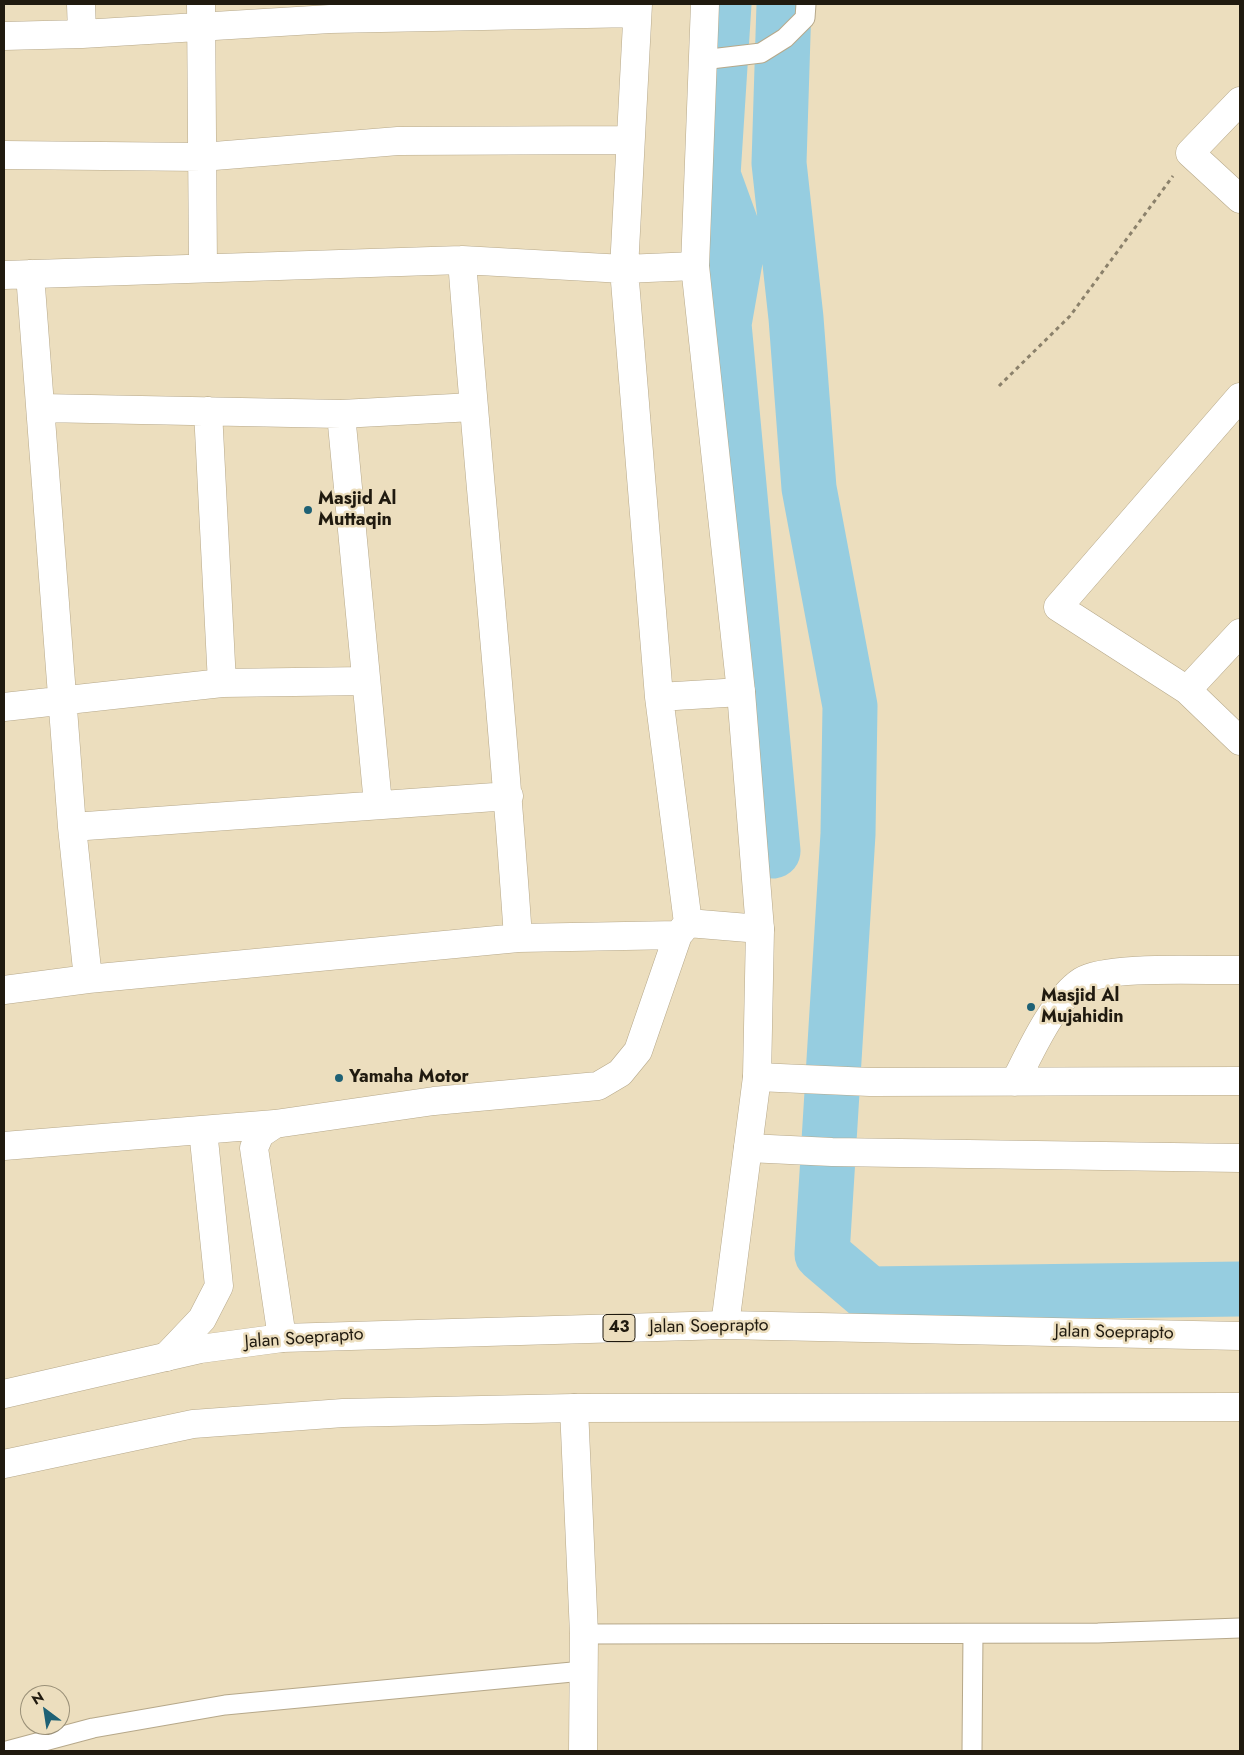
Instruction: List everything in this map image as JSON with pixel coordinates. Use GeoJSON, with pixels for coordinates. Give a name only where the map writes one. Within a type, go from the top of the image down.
{"type":"FeatureCollection","features":[{"type":"Feature","properties":{"kind":"main road"},"geometry":{"type":"LineString","coordinates":[[81,4],[82,34]]}},
{"type":"Feature","properties":{"kind":"main road"},"geometry":{"type":"LineString","coordinates":[[705,4],[702,60],[683,267],[730,693],[760,929],[755,1149],[725,1325]]}},
{"type":"Feature","properties":{"kind":"main road"},"geometry":{"type":"LineString","coordinates":[[4,36],[82,34],[201,15],[637,9],[630,140],[629,269],[666,696],[683,929],[638,1051],[620,1073],[598,1086],[434,1101],[275,1124],[4,1146]]}},
{"type":"Feature","properties":{"kind":"main road"},"geometry":{"type":"LineString","coordinates":[[201,15],[204,268]]}},
{"type":"Feature","properties":{"kind":"main road"},"geometry":{"type":"LineString","coordinates":[[1240,101],[1190,153],[1240,199]]}},
{"type":"Feature","properties":{"kind":"main road"},"geometry":{"type":"LineString","coordinates":[[4,155],[202,156],[398,141],[630,140]]}},
{"type":"Feature","properties":{"kind":"main road"},"geometry":{"type":"LineString","coordinates":[[88,979],[72,827],[41,408],[17,275],[462,260],[629,269],[683,267]]}},
{"type":"Feature","properties":{"kind":"main road"},"geometry":{"type":"LineString","coordinates":[[462,260],[473,407],[509,796],[518,938]]}},
{"type":"Feature","properties":{"kind":"main road"},"geometry":{"type":"LineString","coordinates":[[1240,397],[1058,607],[1186,690],[1240,741]]}},
{"type":"Feature","properties":{"kind":"main road"},"geometry":{"type":"LineString","coordinates":[[41,408],[341,414],[473,407]]}},
{"type":"Feature","properties":{"kind":"main road"},"geometry":{"type":"LineString","coordinates":[[208,411],[222,683]]}},
{"type":"Feature","properties":{"kind":"main road"},"geometry":{"type":"LineString","coordinates":[[341,414],[378,804]]}},
{"type":"Feature","properties":{"kind":"main road"},"geometry":{"type":"LineString","coordinates":[[1186,690],[1240,633]]}},
{"type":"Feature","properties":{"kind":"main road"},"geometry":{"type":"LineString","coordinates":[[4,707],[222,683],[366,681]]}},
{"type":"Feature","properties":{"kind":"main road"},"geometry":{"type":"LineString","coordinates":[[666,696],[730,693]]}},
{"type":"Feature","properties":{"kind":"main road"},"geometry":{"type":"LineString","coordinates":[[72,827],[509,796]]}},
{"type":"Feature","properties":{"kind":"main road"},"geometry":{"type":"LineString","coordinates":[[4,990],[88,979],[518,938],[683,929],[760,929]]}},
{"type":"Feature","properties":{"kind":"main road"},"geometry":{"type":"LineString","coordinates":[[1015,1082],[1035,1042],[1068,993],[1083,980],[1121,971],[1240,970]]}},
{"type":"Feature","properties":{"kind":"main road"},"geometry":{"type":"LineString","coordinates":[[757,1077],[870,1082],[1240,1081]]}},
{"type":"Feature","properties":{"kind":"main road"},"geometry":{"type":"LineString","coordinates":[[275,1124],[260,1134],[254,1148],[282,1338]]}},
{"type":"Feature","properties":{"kind":"main road"},"geometry":{"type":"LineString","coordinates":[[166,1357],[202,1319],[218,1286],[203,1130]]}},
{"type":"Feature","properties":{"kind":"main road"},"geometry":{"type":"LineString","coordinates":[[755,1149],[832,1152],[1240,1158]]}},
{"type":"Feature","properties":{"kind":"main road","name":"Jalan Soeprapto"},"geometry":{"type":"LineString","coordinates":[[4,1394],[200,1349],[282,1338],[725,1325],[1240,1336]]}},
{"type":"Feature","properties":{"kind":"main road"},"geometry":{"type":"LineString","coordinates":[[4,1464],[194,1424],[343,1412],[574,1408],[1240,1407]]}},
{"type":"Feature","properties":{"kind":"main road"},"geometry":{"type":"LineString","coordinates":[[574,1408],[584,1634],[583,1751]]}},
{"type":"Feature","properties":{"kind":"lane"},"geometry":{"type":"LineString","coordinates":[[702,60],[761,52],[785,38],[805,18],[806,4]]}},
{"type":"Feature","properties":{"kind":"lane"},"geometry":{"type":"LineString","coordinates":[[584,1634],[1098,1633],[1240,1628]]}},
{"type":"Feature","properties":{"kind":"lane"},"geometry":{"type":"LineString","coordinates":[[972,1751],[973,1634]]}},
{"type":"Feature","properties":{"kind":"lane"},"geometry":{"type":"LineString","coordinates":[[7,1751],[93,1728],[225,1705],[584,1671]]}},
{"type":"Feature","properties":{"kind":"path"},"geometry":{"type":"LineString","coordinates":[[999,386],[1070,316],[1190,153]]}},
{"type":"Feature","properties":{"kind":"waterway"},"geometry":{"type":"LineString","coordinates":[[724,4],[713,175],[738,244],[724,324],[773,851]]}},
{"type":"Feature","properties":{"kind":"waterway"},"geometry":{"type":"LineString","coordinates":[[784,4],[779,163],[796,318],[809,488],[850,706],[848,834],[822,1254],[869,1294],[1240,1289]]}},
{"type":"Feature","properties":{"kind":"place","name":"Masjid Al Muttaqin"},"geometry":{"type":"Point","coordinates":[308,510]}},
{"type":"Feature","properties":{"kind":"place","name":"Masjid Al Mujahidin"},"geometry":{"type":"Point","coordinates":[1031,1007]}},
{"type":"Feature","properties":{"kind":"place","name":"Yamaha Motor"},"geometry":{"type":"Point","coordinates":[339,1078]}}]}
